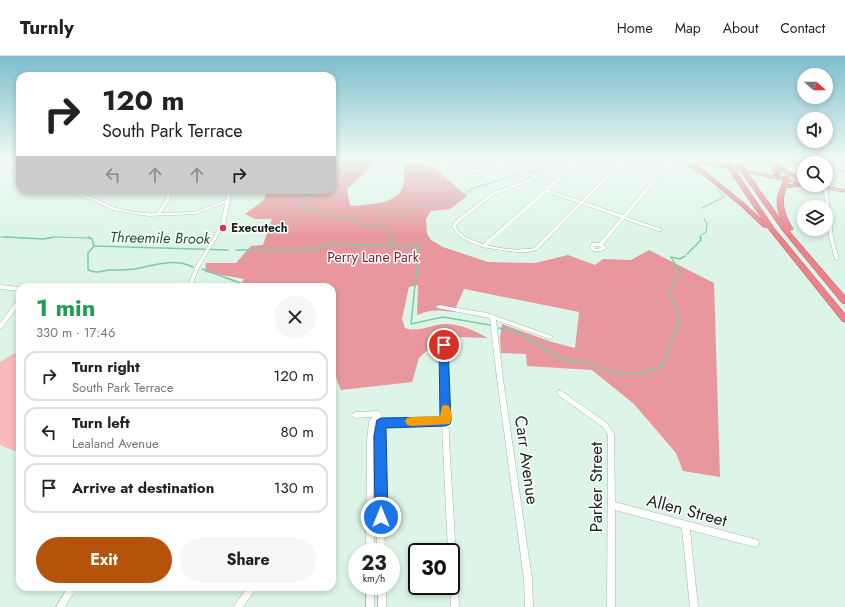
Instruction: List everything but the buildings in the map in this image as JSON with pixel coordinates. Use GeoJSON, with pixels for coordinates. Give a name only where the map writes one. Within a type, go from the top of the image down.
{"type":"FeatureCollection","features":[{"type":"Feature","properties":{"kind":"highway"},"geometry":{"type":"LineString","coordinates":[[719,186],[753,214],[804,269]]}},
{"type":"Feature","properties":{"kind":"highway"},"geometry":{"type":"LineString","coordinates":[[743,186],[772,229],[845,319]]}},
{"type":"Feature","properties":{"kind":"highway"},"geometry":{"type":"LineString","coordinates":[[754,186],[785,230],[845,301]]}},
{"type":"Feature","properties":{"kind":"highway"},"geometry":{"type":"LineString","coordinates":[[790,186],[785,187],[779,202],[785,220],[835,289]]}},
{"type":"Feature","properties":{"kind":"main road"},"geometry":{"type":"LineString","coordinates":[[833,188],[845,191]]}},
{"type":"Feature","properties":{"kind":"street"},"geometry":{"type":"LineString","coordinates":[[515,186],[491,195],[455,223],[454,228],[457,234],[483,246],[523,251],[535,249],[599,186]]}},
{"type":"Feature","properties":{"kind":"street"},"geometry":{"type":"LineString","coordinates":[[483,246],[551,186]]}},
{"type":"Feature","properties":{"kind":"street"},"geometry":{"type":"LineString","coordinates":[[600,244],[650,186]]}},
{"type":"Feature","properties":{"kind":"street"},"geometry":{"type":"LineString","coordinates":[[546,190],[660,230]]}},
{"type":"Feature","properties":{"kind":"street"},"geometry":{"type":"LineString","coordinates":[[825,192],[831,237],[837,259]]}},
{"type":"Feature","properties":{"kind":"street"},"geometry":{"type":"LineString","coordinates":[[78,194],[89,197],[114,209],[142,215],[196,213],[229,200]]}},
{"type":"Feature","properties":{"kind":"street"},"geometry":{"type":"LineString","coordinates":[[158,215],[169,194]]}},
{"type":"Feature","properties":{"kind":"street"},"geometry":{"type":"LineString","coordinates":[[190,283],[194,273],[223,224],[230,194]]}},
{"type":"Feature","properties":{"kind":"street"},"geometry":{"type":"LineString","coordinates":[[0,287],[16,289]]}},
{"type":"Feature","properties":{"kind":"street"},"geometry":{"type":"LineString","coordinates":[[0,327],[16,305]]}},
{"type":"Feature","properties":{"kind":"street"},"geometry":{"type":"LineString","coordinates":[[439,307],[493,317],[550,337]]}},
{"type":"Feature","properties":{"kind":"street","name":"Carr Avenue"},"geometry":{"type":"LineString","coordinates":[[493,317],[500,379],[528,579],[528,607]]}},
{"type":"Feature","properties":{"kind":"street"},"geometry":{"type":"LineString","coordinates":[[444,345],[455,607]]}},
{"type":"Feature","properties":{"kind":"street","name":"Parker Street"},"geometry":{"type":"LineString","coordinates":[[560,393],[605,425],[611,432],[611,607]]}},
{"type":"Feature","properties":{"kind":"street"},"geometry":{"type":"LineString","coordinates":[[355,415],[378,414]]}},
{"type":"Feature","properties":{"kind":"street"},"geometry":{"type":"LineString","coordinates":[[378,414],[381,423],[379,436],[381,543]]}},
{"type":"Feature","properties":{"kind":"street"},"geometry":{"type":"LineString","coordinates":[[370,543],[370,440],[372,422],[378,414]]}},
{"type":"Feature","properties":{"kind":"street"},"geometry":{"type":"LineString","coordinates":[[381,423],[446,421]]}},
{"type":"Feature","properties":{"kind":"street","name":"Allen Street"},"geometry":{"type":"LineString","coordinates":[[611,505],[755,543]]}},
{"type":"Feature","properties":{"kind":"street"},"geometry":{"type":"LineString","coordinates":[[686,525],[694,607]]}},
{"type":"Feature","properties":{"kind":"street"},"geometry":{"type":"LineString","coordinates":[[60,607],[70,591]]}},
{"type":"Feature","properties":{"kind":"street"},"geometry":{"type":"LineString","coordinates":[[238,607],[251,591]]}},
{"type":"Feature","properties":{"kind":"street"},"geometry":{"type":"LineString","coordinates":[[370,595],[370,607]]}},
{"type":"Feature","properties":{"kind":"street"},"geometry":{"type":"LineString","coordinates":[[382,595],[382,607]]}},
{"type":"Feature","properties":{"kind":"shaded area"},"geometry":{"type":"Polygon","coordinates":[[[16,352],[16,451],[0,445],[0,362],[16,352]]]}},
{"type":"Feature","properties":{"kind":"green space","name":"Perry Lane Park"},"geometry":{"type":"Polygon","coordinates":[[[336,186],[351,186],[347,189],[350,206],[388,201],[400,193],[403,186],[455,186],[467,196],[450,209],[431,211],[426,219],[427,234],[431,240],[443,247],[488,262],[535,263],[568,255],[595,265],[603,259],[631,260],[649,250],[714,283],[720,477],[683,471],[676,453],[634,404],[592,370],[527,366],[526,354],[501,353],[500,338],[502,324],[552,342],[575,348],[579,312],[464,289],[454,312],[435,310],[417,315],[418,285],[409,287],[402,319],[405,328],[420,329],[441,324],[452,324],[468,328],[488,338],[430,336],[431,347],[419,358],[412,382],[341,390],[336,378],[336,283],[242,283],[244,279],[205,272],[206,263],[236,263],[251,246],[263,245],[272,219],[255,219],[245,214],[264,200],[266,194],[336,194],[336,186]]]}},
{"type":"Feature","properties":{"kind":"waterway","name":"Threemile Brook"},"geometry":{"type":"LineString","coordinates":[[379,224],[380,217],[385,216],[394,210],[400,214],[413,212],[416,207],[421,207],[427,203],[432,206],[441,201],[455,199],[474,188],[481,186]]}},
{"type":"Feature","properties":{"kind":"waterway"},"geometry":{"type":"LineString","coordinates":[[702,208],[724,197],[717,189]]}},
{"type":"Feature","properties":{"kind":"waterway"},"geometry":{"type":"LineString","coordinates":[[313,194],[303,197],[306,200],[302,202],[302,208],[345,219],[360,221],[362,225],[373,227],[379,224]]}},
{"type":"Feature","properties":{"kind":"waterway"},"geometry":{"type":"LineString","coordinates":[[701,238],[700,236],[706,232],[707,224],[704,218]]}},
{"type":"Feature","properties":{"kind":"waterway","name":"Threemile Brook"},"geometry":{"type":"LineString","coordinates":[[379,224],[386,227],[393,236],[392,238]]}},
{"type":"Feature","properties":{"kind":"waterway","name":"Threemile Brook"},"geometry":{"type":"LineString","coordinates":[[0,237],[18,238]]}},
{"type":"Feature","properties":{"kind":"waterway","name":"Threemile Brook"},"geometry":{"type":"LineString","coordinates":[[5,237],[18,238]]}},
{"type":"Feature","properties":{"kind":"waterway","name":"Threemile Brook"},"geometry":{"type":"LineString","coordinates":[[392,237],[390,241],[392,246]]}},
{"type":"Feature","properties":{"kind":"waterway"},"geometry":{"type":"LineString","coordinates":[[687,254],[701,240],[700,237]]}},
{"type":"Feature","properties":{"kind":"waterway","name":"Threemile Brook"},"geometry":{"type":"LineString","coordinates":[[18,238],[27,238]]}},
{"type":"Feature","properties":{"kind":"waterway","name":"Threemile Brook"},"geometry":{"type":"LineString","coordinates":[[18,238],[44,239],[52,238]]}},
{"type":"Feature","properties":{"kind":"waterway","name":"Threemile Brook"},"geometry":{"type":"LineString","coordinates":[[52,238],[90,238]]}},
{"type":"Feature","properties":{"kind":"waterway","name":"Threemile Brook"},"geometry":{"type":"LineString","coordinates":[[90,238],[92,239],[94,246]]}},
{"type":"Feature","properties":{"kind":"waterway","name":"Threemile Brook"},"geometry":{"type":"LineString","coordinates":[[236,250],[313,250],[329,244],[392,246]]}},
{"type":"Feature","properties":{"kind":"waterway","name":"Threemile Brook"},"geometry":{"type":"LineString","coordinates":[[94,246],[228,250]]}},
{"type":"Feature","properties":{"kind":"waterway"},"geometry":{"type":"LineString","coordinates":[[94,246],[88,253],[88,270],[95,272],[135,269],[164,263],[186,264],[193,267]]}},
{"type":"Feature","properties":{"kind":"waterway"},"geometry":{"type":"LineString","coordinates":[[392,246],[419,246],[411,324],[443,317],[490,325]]}},
{"type":"Feature","properties":{"kind":"waterway"},"geometry":{"type":"LineString","coordinates":[[499,328],[518,333],[566,361],[584,362],[595,365],[603,371],[638,374],[663,366],[680,317],[669,293],[680,273],[671,257],[680,259],[685,256]]}},
{"type":"Feature","properties":{"kind":"waterway"},"geometry":{"type":"LineString","coordinates":[[202,269],[240,283]]}},
{"type":"Feature","properties":{"kind":"slow traffic"},"geometry":{"type":"LineString","coordinates":[[411,421],[446,421],[446,409]]}},
{"type":"Feature","properties":{"kind":"place","name":"Executech"},"geometry":{"type":"Point","coordinates":[223,228]}},
{"type":"Feature","properties":{"kind":"route"},"geometry":{"type":"LineString","coordinates":[[381,517],[379,436],[381,423],[437,420],[446,421],[444,345]]}}]}
